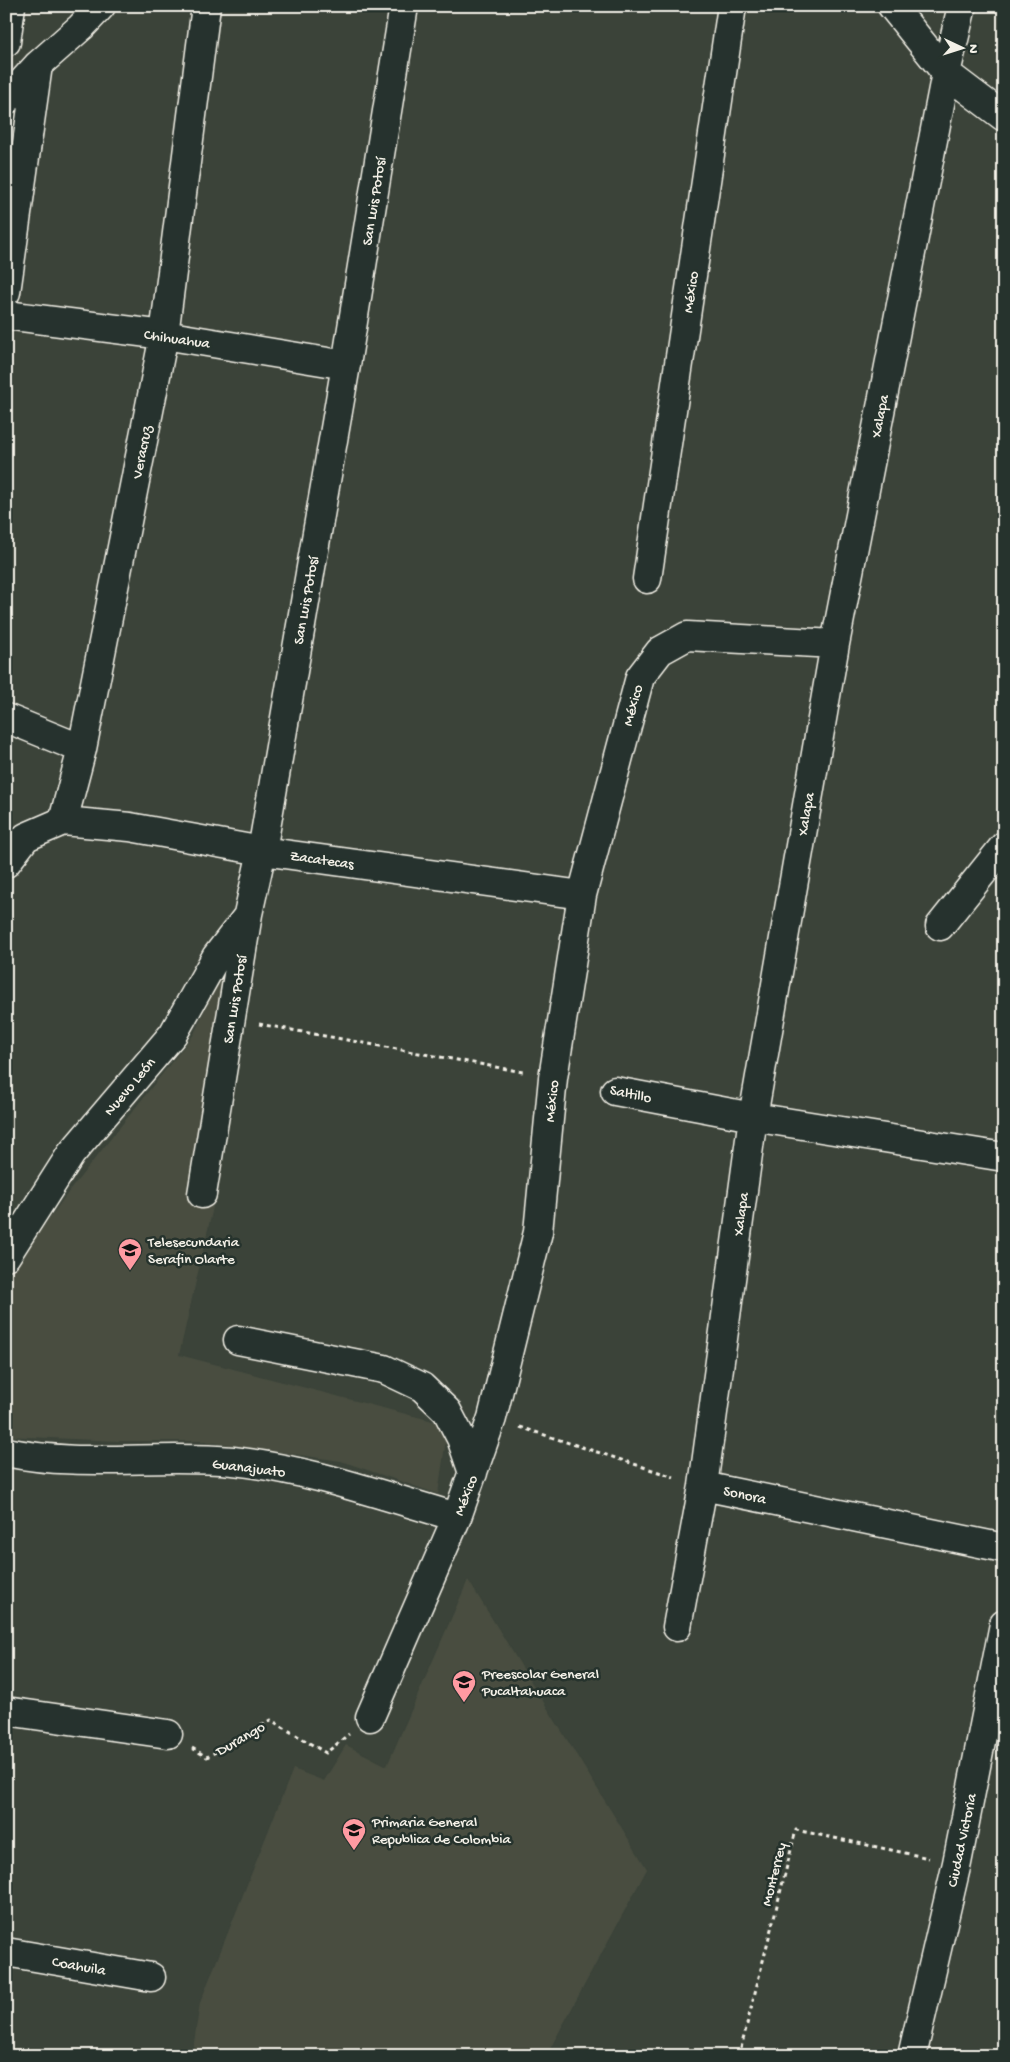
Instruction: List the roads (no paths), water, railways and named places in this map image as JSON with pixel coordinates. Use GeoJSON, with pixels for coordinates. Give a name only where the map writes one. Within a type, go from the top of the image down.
{"type":"FeatureCollection","features":[{"type":"Feature","properties":{"kind":"street"},"geometry":{"type":"LineString","coordinates":[[6,42],[11,6]]}},
{"type":"Feature","properties":{"kind":"street"},"geometry":{"type":"LineString","coordinates":[[6,100],[82,17],[101,6]]}},
{"type":"Feature","properties":{"kind":"street","name":"Veracruz"},"geometry":{"type":"LineString","coordinates":[[63,821],[82,750],[164,335],[206,6]]}},
{"type":"Feature","properties":{"kind":"street","name":"San Luis Potosí"},"geometry":{"type":"LineString","coordinates":[[202,1194],[248,914],[262,851],[346,364],[404,6]]}},
{"type":"Feature","properties":{"kind":"street","name":"México"},"geometry":{"type":"LineString","coordinates":[[647,579],[732,6]]}},
{"type":"Feature","properties":{"kind":"street"},"geometry":{"type":"LineString","coordinates":[[892,6],[946,73],[1004,117]]}},
{"type":"Feature","properties":{"kind":"street","name":"Xalapa"},"geometry":{"type":"LineString","coordinates":[[677,1627],[703,1486],[753,1117],[835,644],[946,73],[962,6]]}},
{"type":"Feature","properties":{"kind":"street"},"geometry":{"type":"LineString","coordinates":[[6,292],[38,65]]}},
{"type":"Feature","properties":{"kind":"street","name":"Chihuahua"},"geometry":{"type":"LineString","coordinates":[[6,315],[164,335],[346,364]]}},
{"type":"Feature","properties":{"kind":"street","name":"México"},"geometry":{"type":"LineString","coordinates":[[370,1718],[457,1517],[492,1418],[538,1232],[553,1078],[582,895],[640,677],[660,651],[687,636],[835,644]]}},
{"type":"Feature","properties":{"kind":"street"},"geometry":{"type":"LineString","coordinates":[[6,718],[82,750]]}},
{"type":"Feature","properties":{"kind":"street"},"geometry":{"type":"LineString","coordinates":[[6,863],[26,837],[63,821]]}},
{"type":"Feature","properties":{"kind":"street","name":"Zacatecas"},"geometry":{"type":"LineString","coordinates":[[63,821],[130,827],[262,851],[582,895]]}},
{"type":"Feature","properties":{"kind":"street"},"geometry":{"type":"LineString","coordinates":[[940,926],[1004,846]]}},
{"type":"Feature","properties":{"kind":"street","name":"Nuevo León"},"geometry":{"type":"LineString","coordinates":[[6,1256],[71,1154],[173,1034],[216,957],[248,914]]}},
{"type":"Feature","properties":{"kind":"street","name":"Saltillo"},"geometry":{"type":"LineString","coordinates":[[615,1091],[753,1117],[1004,1156]]}},
{"type":"Feature","properties":{"kind":"street"},"geometry":{"type":"LineString","coordinates":[[238,1340],[384,1369],[422,1387],[447,1411],[461,1438],[473,1473]]}},
{"type":"Feature","properties":{"kind":"street","name":"Guanajuato"},"geometry":{"type":"LineString","coordinates":[[6,1452],[32,1457],[91,1461],[233,1461],[320,1477],[457,1517]]}},
{"type":"Feature","properties":{"kind":"street","name":"Sonora"},"geometry":{"type":"LineString","coordinates":[[703,1486],[1004,1548]]}},
{"type":"Feature","properties":{"kind":"street","name":"Ciudad Victoria"},"geometry":{"type":"LineString","coordinates":[[912,2056],[957,1863],[1004,1624]]}},
{"type":"Feature","properties":{"kind":"street"},"geometry":{"type":"LineString","coordinates":[[6,1711],[168,1734]]}},
{"type":"Feature","properties":{"kind":"street","name":"Coahuila"},"geometry":{"type":"LineString","coordinates":[[6,1952],[151,1977]]}},
{"type":"Feature","properties":{"kind":"place","name":"Telesecundaria Serafin Olarte"},"geometry":{"type":"Point","coordinates":[130,1271]}},
{"type":"Feature","properties":{"kind":"place","name":"Preescolar General Pucaltahuaca"},"geometry":{"type":"Point","coordinates":[464,1703]}},
{"type":"Feature","properties":{"kind":"place","name":"Primaria General Republica de Colombia"},"geometry":{"type":"Point","coordinates":[354,1851]}}]}
